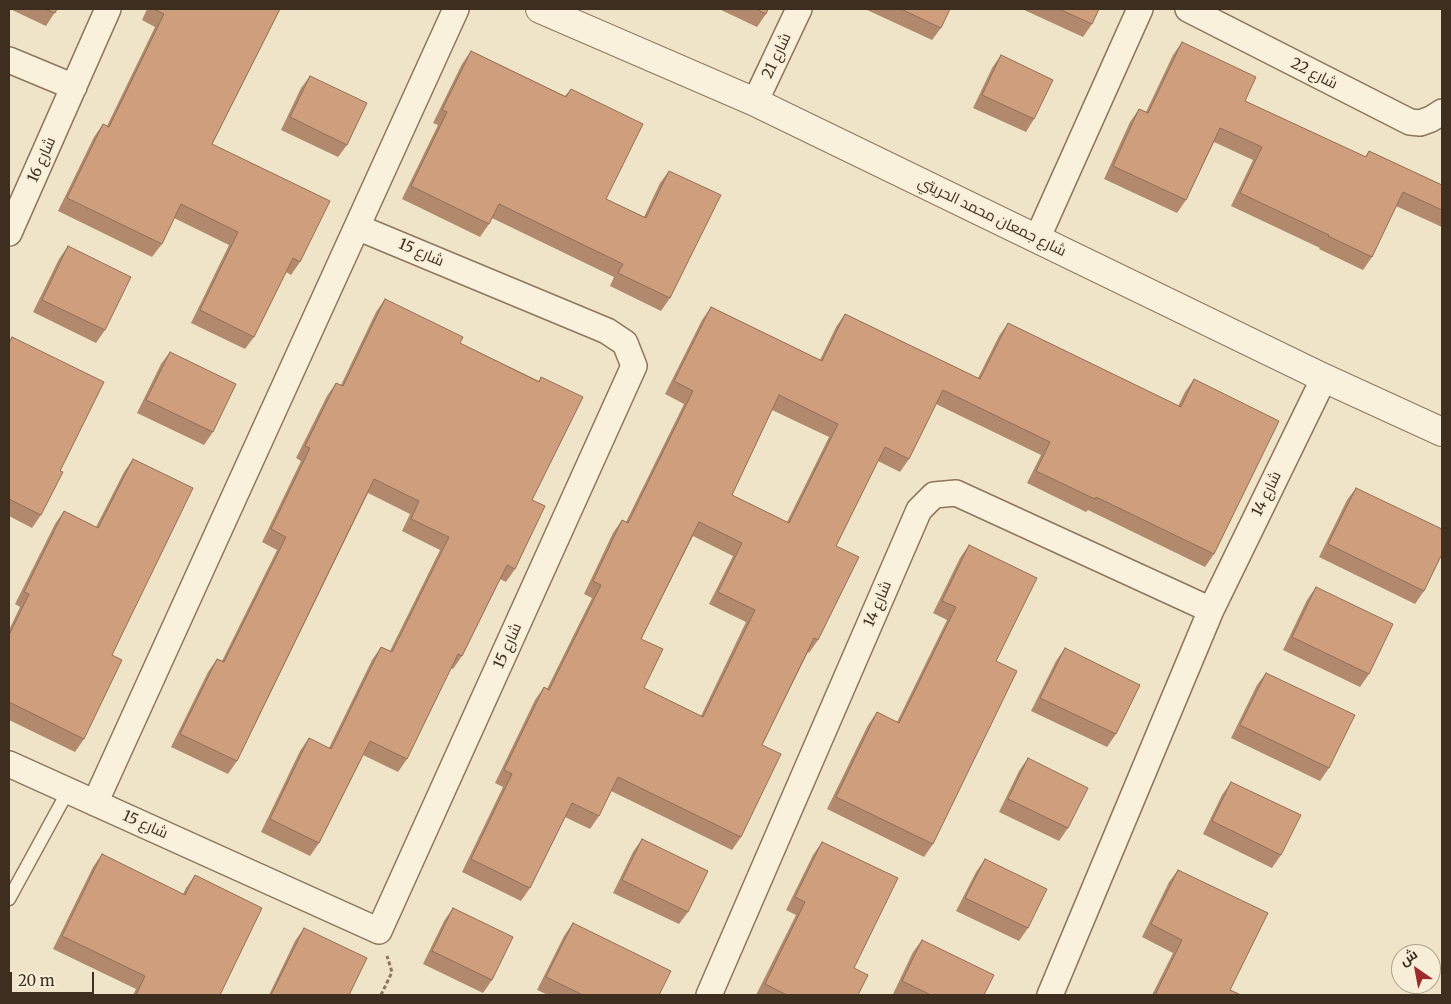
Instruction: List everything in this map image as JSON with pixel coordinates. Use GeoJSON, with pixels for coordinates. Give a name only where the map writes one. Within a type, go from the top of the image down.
{"type":"FeatureCollection","features":[{"type":"Feature","properties":{"kind":"street","name":"شارع 16"},"geometry":{"type":"LineString","coordinates":[[9,233],[108,9]]}},
{"type":"Feature","properties":{"kind":"street"},"geometry":{"type":"LineString","coordinates":[[95,803],[456,9]]}},
{"type":"Feature","properties":{"kind":"street","name":"شارع جمعان محمد الحريتي"},"geometry":{"type":"LineString","coordinates":[[540,9],[755,102],[1324,378],[1442,432]]}},
{"type":"Feature","properties":{"kind":"street","name":"شارع 21"},"geometry":{"type":"LineString","coordinates":[[755,102],[799,9]]}},
{"type":"Feature","properties":{"kind":"street"},"geometry":{"type":"LineString","coordinates":[[1037,239],[1140,9]]}},
{"type":"Feature","properties":{"kind":"street","name":"شارع 22"},"geometry":{"type":"LineString","coordinates":[[1188,9],[1410,122],[1420,123],[1442,112]]}},
{"type":"Feature","properties":{"kind":"street"},"geometry":{"type":"LineString","coordinates":[[9,60],[74,87]]}},
{"type":"Feature","properties":{"kind":"street","name":"شارع 15"},"geometry":{"type":"LineString","coordinates":[[9,764],[380,931],[634,366],[625,343],[607,331],[357,227]]}},
{"type":"Feature","properties":{"kind":"street","name":"شارع 14"},"geometry":{"type":"LineString","coordinates":[[1050,995],[1210,610],[1324,378]]}},
{"type":"Feature","properties":{"kind":"street","name":"شارع 14"},"geometry":{"type":"LineString","coordinates":[[709,995],[919,510],[934,495],[956,493],[1210,610]]}},
{"type":"Feature","properties":{"kind":"lane"},"geometry":{"type":"LineString","coordinates":[[9,899],[68,791]]}},
{"type":"Feature","properties":{"kind":"path"},"geometry":{"type":"LineString","coordinates":[[380,931],[392,972],[381,995]]}},
{"type":"Feature","properties":{"kind":"building"},"geometry":{"type":"Polygon","coordinates":[[[45,9],[57,9],[55,13],[45,9]]]}},
{"type":"Feature","properties":{"kind":"building"},"geometry":{"type":"Polygon","coordinates":[[[154,9],[280,9],[212,144],[330,201],[300,262],[293,258],[254,337],[200,310],[238,232],[181,204],[162,244],[67,198],[103,124],[109,127],[164,14],[154,9]]]}},
{"type":"Feature","properties":{"kind":"building"},"geometry":{"type":"Polygon","coordinates":[[[756,9],[768,9],[766,14],[756,9]]]}},
{"type":"Feature","properties":{"kind":"building"},"geometry":{"type":"Polygon","coordinates":[[[901,9],[950,9],[941,28],[901,9]]]}},
{"type":"Feature","properties":{"kind":"building"},"geometry":{"type":"Polygon","coordinates":[[[1059,9],[1099,9],[1092,24],[1059,9]]]}},
{"type":"Feature","properties":{"kind":"building"},"geometry":{"type":"Polygon","coordinates":[[[1182,42],[1256,77],[1245,101],[1366,157],[1369,151],[1442,185],[1442,210],[1403,192],[1372,257],[1240,193],[1262,147],[1220,128],[1186,200],[1113,166],[1139,109],[1148,113],[1182,42]]]}},
{"type":"Feature","properties":{"kind":"building"},"geometry":{"type":"Polygon","coordinates":[[[471,51],[566,97],[571,89],[643,124],[606,199],[646,218],[669,171],[721,195],[670,298],[618,273],[623,264],[499,204],[489,224],[411,186],[447,112],[442,110],[471,51]]]}},
{"type":"Feature","properties":{"kind":"building"},"geometry":{"type":"Polygon","coordinates":[[[1001,55],[1053,80],[1034,119],[982,95],[1001,55]]]}},
{"type":"Feature","properties":{"kind":"building"},"geometry":{"type":"Polygon","coordinates":[[[310,76],[367,103],[347,145],[290,117],[310,76]]]}},
{"type":"Feature","properties":{"kind":"building"},"geometry":{"type":"Polygon","coordinates":[[[68,246],[131,277],[105,330],[42,300],[68,246]]]}},
{"type":"Feature","properties":{"kind":"building"},"geometry":{"type":"Polygon","coordinates":[[[385,299],[463,337],[460,343],[539,382],[541,377],[583,397],[532,500],[545,506],[515,569],[507,565],[462,656],[458,654],[407,759],[370,741],[319,843],[270,819],[309,738],[331,749],[381,647],[392,652],[449,537],[411,519],[419,501],[374,479],[237,761],[180,734],[217,659],[224,662],[286,537],[271,529],[310,448],[305,446],[336,383],[343,386],[385,299]]]}},
{"type":"Feature","properties":{"kind":"building"},"geometry":{"type":"Polygon","coordinates":[[[711,307],[822,361],[845,314],[980,379],[1008,323],[1181,407],[1194,379],[1279,421],[1214,554],[1096,497],[1095,499],[1036,471],[1050,442],[943,390],[909,459],[885,447],[836,546],[859,557],[818,640],[814,638],[762,745],[781,754],[741,837],[618,777],[599,816],[572,803],[530,888],[471,859],[512,774],[504,770],[544,687],[549,690],[601,585],[593,581],[622,520],[628,523],[693,391],[674,381],[711,307]],[[779,395],[732,495],[789,523],[838,424],[779,395]],[[699,522],[641,639],[663,649],[644,688],[703,717],[755,610],[718,592],[742,543],[699,522]]]}},
{"type":"Feature","properties":{"kind":"building"},"geometry":{"type":"Polygon","coordinates":[[[12,337],[104,382],[60,471],[63,472],[41,515],[9,499],[9,343],[12,337]]]}},
{"type":"Feature","properties":{"kind":"building"},"geometry":{"type":"Polygon","coordinates":[[[170,352],[236,384],[213,432],[146,400],[170,352]]]}},
{"type":"Feature","properties":{"kind":"building"},"geometry":{"type":"Polygon","coordinates":[[[133,459],[193,488],[112,655],[122,660],[84,739],[9,702],[9,635],[29,594],[24,592],[64,511],[98,528],[133,459]]]}},
{"type":"Feature","properties":{"kind":"building"},"geometry":{"type":"Polygon","coordinates":[[[1356,488],[1442,529],[1442,554],[1424,591],[1328,544],[1356,488]]]}},
{"type":"Feature","properties":{"kind":"building"},"geometry":{"type":"Polygon","coordinates":[[[969,545],[1037,578],[996,661],[1017,671],[933,844],[836,797],[877,712],[899,723],[956,607],[942,601],[969,545]]]}},
{"type":"Feature","properties":{"kind":"building"},"geometry":{"type":"Polygon","coordinates":[[[1316,587],[1393,624],[1369,674],[1292,637],[1316,587]]]}},
{"type":"Feature","properties":{"kind":"building"},"geometry":{"type":"Polygon","coordinates":[[[1065,648],[1140,685],[1116,734],[1040,698],[1065,648]]]}},
{"type":"Feature","properties":{"kind":"building"},"geometry":{"type":"Polygon","coordinates":[[[1266,673],[1355,715],[1329,768],[1240,725],[1266,673]]]}},
{"type":"Feature","properties":{"kind":"building"},"geometry":{"type":"Polygon","coordinates":[[[1028,758],[1088,788],[1068,828],[1008,799],[1028,758]]]}},
{"type":"Feature","properties":{"kind":"building"},"geometry":{"type":"Polygon","coordinates":[[[1231,782],[1301,815],[1281,855],[1212,821],[1231,782]]]}},
{"type":"Feature","properties":{"kind":"building"},"geometry":{"type":"Polygon","coordinates":[[[642,839],[708,871],[688,912],[622,880],[642,839]]]}},
{"type":"Feature","properties":{"kind":"building"},"geometry":{"type":"Polygon","coordinates":[[[822,842],[898,878],[854,968],[868,975],[858,995],[787,995],[765,984],[805,902],[795,897],[822,842]]]}},
{"type":"Feature","properties":{"kind":"building"},"geometry":{"type":"Polygon","coordinates":[[[102,854],[185,895],[195,875],[262,908],[220,995],[136,995],[145,976],[62,936],[102,854]]]}},
{"type":"Feature","properties":{"kind":"building"},"geometry":{"type":"Polygon","coordinates":[[[985,859],[1047,889],[1028,928],[965,898],[985,859]]]}},
{"type":"Feature","properties":{"kind":"building"},"geometry":{"type":"Polygon","coordinates":[[[1178,870],[1268,913],[1230,990],[1241,995],[1155,995],[1182,940],[1151,924],[1178,870]]]}},
{"type":"Feature","properties":{"kind":"building"},"geometry":{"type":"Polygon","coordinates":[[[453,908],[513,937],[492,980],[432,951],[453,908]]]}},
{"type":"Feature","properties":{"kind":"building"},"geometry":{"type":"Polygon","coordinates":[[[573,923],[671,971],[659,995],[580,995],[546,977],[573,923]]]}},
{"type":"Feature","properties":{"kind":"building"},"geometry":{"type":"Polygon","coordinates":[[[304,928],[367,958],[349,995],[271,995],[304,928]]]}},
{"type":"Feature","properties":{"kind":"building"},"geometry":{"type":"Polygon","coordinates":[[[922,940],[994,975],[984,995],[931,995],[902,981],[922,940]]]}}]}
